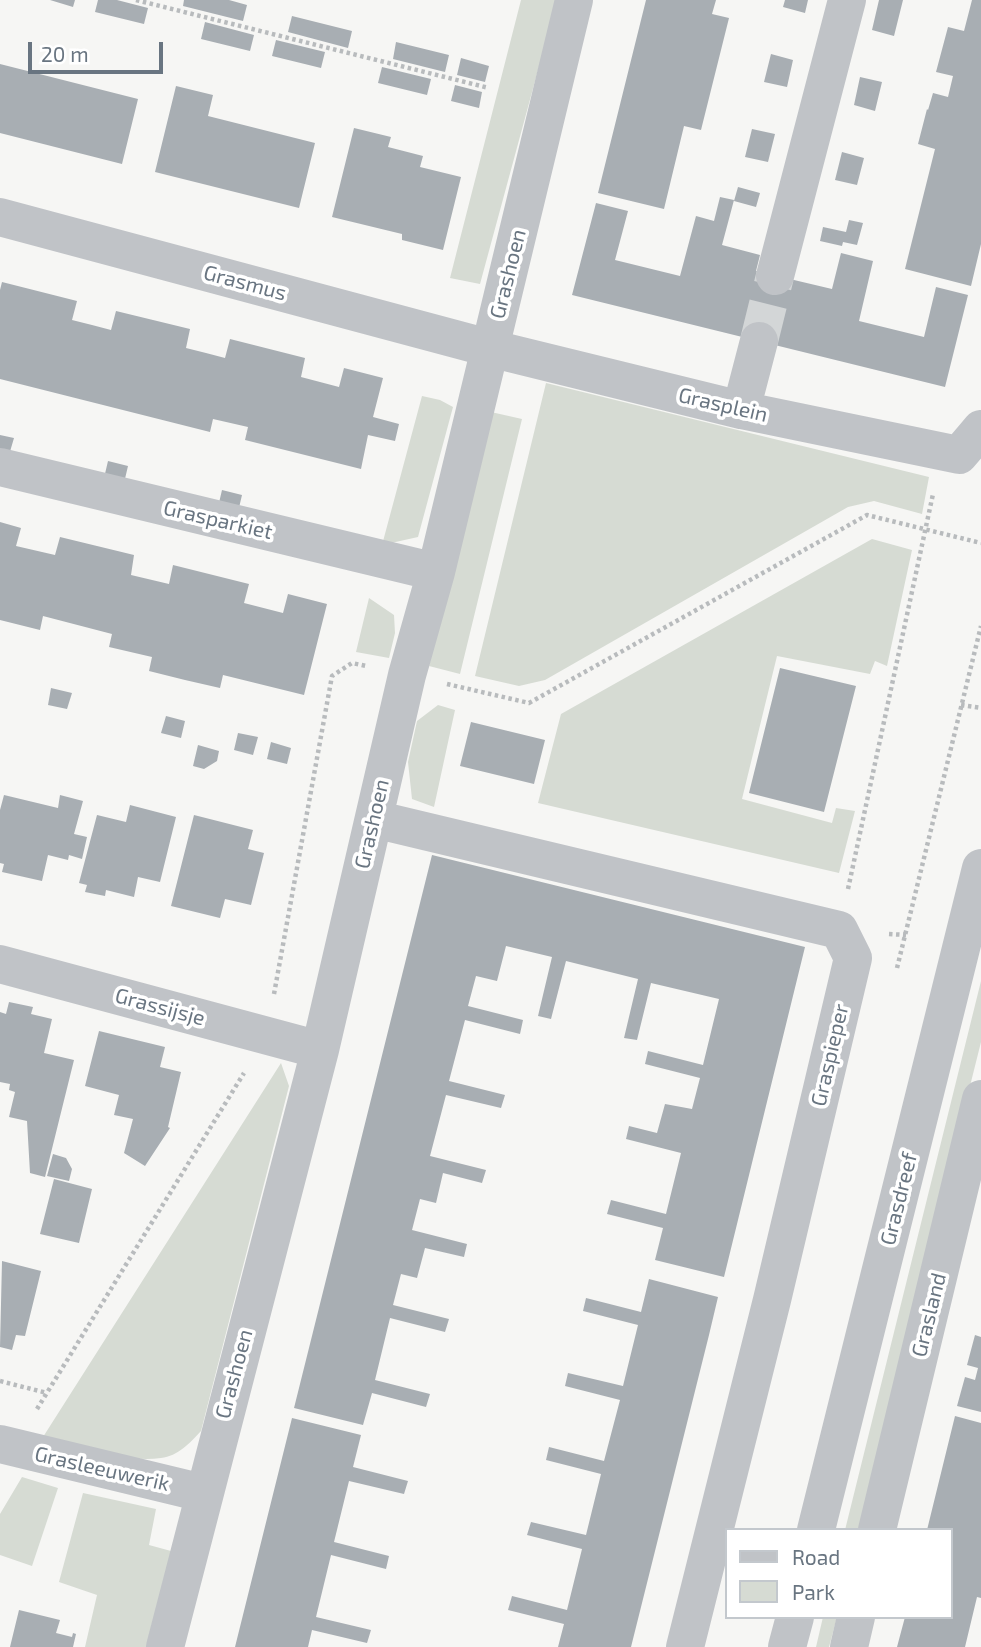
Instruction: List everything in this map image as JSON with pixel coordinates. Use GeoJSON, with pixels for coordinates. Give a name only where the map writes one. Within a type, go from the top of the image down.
{"type":"FeatureCollection","features":[{"type":"Feature","properties":{"kind":"street","name":"Grashoen"},"geometry":{"type":"LineString","coordinates":[[164,1647],[320,1050],[407,675],[436,572],[574,0]]}},
{"type":"Feature","properties":{"kind":"street"},"geometry":{"type":"LineString","coordinates":[[775,275],[847,0]]}},
{"type":"Feature","properties":{"kind":"street","name":"Grasmus"},"geometry":{"type":"LineString","coordinates":[[0,217],[489,348]]}},
{"type":"Feature","properties":{"kind":"street"},"geometry":{"type":"LineString","coordinates":[[741,410],[759,341]]}},
{"type":"Feature","properties":{"kind":"street","name":"Grasplein"},"geometry":{"type":"LineString","coordinates":[[489,348],[741,410],[960,445]]}},
{"type":"Feature","properties":{"kind":"street","name":"Grasparkiet"},"geometry":{"type":"LineString","coordinates":[[0,467],[436,572]]}},
{"type":"Feature","properties":{"kind":"street"},"geometry":{"type":"LineString","coordinates":[[374,819],[839,930]]}},
{"type":"Feature","properties":{"kind":"street","name":"Grasdreef"},"geometry":{"type":"LineString","coordinates":[[816,1528],[981,868]]}},
{"type":"Feature","properties":{"kind":"street","name":"Graspieper"},"geometry":{"type":"LineString","coordinates":[[685,1647],[772,1300],[853,958],[839,930]]}},
{"type":"Feature","properties":{"kind":"street","name":"Grassijsje"},"geometry":{"type":"LineString","coordinates":[[0,964],[320,1050]]}},
{"type":"Feature","properties":{"kind":"street","name":"Grasland"},"geometry":{"type":"LineString","coordinates":[[877,1528],[981,1099]]}},
{"type":"Feature","properties":{"kind":"street","name":"Grasleeuwerik"},"geometry":{"type":"LineString","coordinates":[[0,1444],[203,1493]]}},
{"type":"Feature","properties":{"kind":"street"},"geometry":{"type":"LineString","coordinates":[[787,1647],[794,1619]]}},
{"type":"Feature","properties":{"kind":"street"},"geometry":{"type":"LineString","coordinates":[[849,1647],[856,1619]]}},
{"type":"Feature","properties":{"kind":"path"},"geometry":{"type":"LineString","coordinates":[[136,0],[489,88]]}},
{"type":"Feature","properties":{"kind":"path"},"geometry":{"type":"LineString","coordinates":[[906,935],[839,930],[960,445]]}},
{"type":"Feature","properties":{"kind":"path"},"geometry":{"type":"LineString","coordinates":[[961,705],[981,708]]}},
{"type":"Feature","properties":{"kind":"path"},"geometry":{"type":"LineString","coordinates":[[0,1381],[47,1392]]}},
{"type":"Feature","properties":{"kind":"green space"},"geometry":{"type":"Polygon","coordinates":[[[521,0],[557,0],[480,284],[450,278],[521,0]]]}},
{"type":"Feature","properties":{"kind":"green space"},"geometry":{"type":"Polygon","coordinates":[[[546,383],[929,477],[922,514],[874,501],[848,507],[545,680],[519,686],[475,676],[546,383]]]}},
{"type":"Feature","properties":{"kind":"green space"},"geometry":{"type":"Polygon","coordinates":[[[422,396],[440,400],[453,407],[418,537],[382,545],[422,396]]]}},
{"type":"Feature","properties":{"kind":"green space"},"geometry":{"type":"Polygon","coordinates":[[[491,412],[522,419],[460,674],[429,666],[491,412]]]}},
{"type":"Feature","properties":{"kind":"green space"},"geometry":{"type":"Polygon","coordinates":[[[872,539],[912,550],[887,666],[875,661],[870,674],[777,656],[742,799],[832,823],[836,808],[855,811],[839,873],[538,803],[561,714],[872,539]]]}},
{"type":"Feature","properties":{"kind":"green space"},"geometry":{"type":"Polygon","coordinates":[[[369,598],[394,615],[395,633],[389,658],[356,652],[369,598]]]}},
{"type":"Feature","properties":{"kind":"green space"},"geometry":{"type":"Polygon","coordinates":[[[438,705],[455,710],[434,807],[412,799],[408,762],[417,721],[438,705]]]}},
{"type":"Feature","properties":{"kind":"green space"},"geometry":{"type":"Polygon","coordinates":[[[981,981],[981,1042],[860,1528],[845,1528],[981,981]]]}},
{"type":"Feature","properties":{"kind":"green space"},"geometry":{"type":"Polygon","coordinates":[[[281,1063],[289,1086],[201,1431],[173,1455],[146,1459],[101,1453],[43,1437],[281,1063]]]}},
{"type":"Feature","properties":{"kind":"green space"},"geometry":{"type":"Polygon","coordinates":[[[22,1477],[58,1488],[32,1566],[0,1555],[0,1514],[22,1477]]]}},
{"type":"Feature","properties":{"kind":"green space"},"geometry":{"type":"Polygon","coordinates":[[[83,1493],[156,1509],[149,1545],[171,1551],[146,1647],[85,1647],[97,1595],[59,1582],[83,1493]]]}},
{"type":"Feature","properties":{"kind":"green space"},"geometry":{"type":"Polygon","coordinates":[[[823,1619],[836,1619],[829,1647],[816,1647],[823,1619]]]}},
{"type":"Feature","properties":{"kind":"building"},"geometry":{"type":"Polygon","coordinates":[[[50,0],[75,0],[73,7],[50,0]]]}},
{"type":"Feature","properties":{"kind":"building"},"geometry":{"type":"Polygon","coordinates":[[[98,0],[117,0],[148,8],[144,24],[95,12],[98,0]]]}},
{"type":"Feature","properties":{"kind":"building"},"geometry":{"type":"Polygon","coordinates":[[[184,0],[229,0],[247,5],[243,21],[183,6],[184,0]]]}},
{"type":"Feature","properties":{"kind":"building"},"geometry":{"type":"Polygon","coordinates":[[[646,0],[716,0],[712,14],[729,18],[701,130],[684,126],[664,209],[598,193],[646,0]]]}},
{"type":"Feature","properties":{"kind":"building"},"geometry":{"type":"Polygon","coordinates":[[[785,0],[808,0],[805,13],[783,7],[785,0]]]}},
{"type":"Feature","properties":{"kind":"building"},"geometry":{"type":"Polygon","coordinates":[[[879,0],[903,0],[894,36],[872,30],[879,0]]]}},
{"type":"Feature","properties":{"kind":"building"},"geometry":{"type":"Polygon","coordinates":[[[972,0],[981,0],[981,244],[971,286],[905,269],[935,149],[918,144],[933,93],[948,97],[953,76],[936,72],[948,27],[964,31],[972,0]]]}},
{"type":"Feature","properties":{"kind":"building"},"geometry":{"type":"Polygon","coordinates":[[[292,16],[352,31],[348,48],[288,32],[292,16]]]}},
{"type":"Feature","properties":{"kind":"building"},"geometry":{"type":"Polygon","coordinates":[[[205,22],[254,35],[250,51],[201,39],[205,22]]]}},
{"type":"Feature","properties":{"kind":"building"},"geometry":{"type":"Polygon","coordinates":[[[276,40],[325,52],[321,68],[272,56],[276,40]]]}},
{"type":"Feature","properties":{"kind":"building"},"geometry":{"type":"Polygon","coordinates":[[[396,42],[449,55],[445,72],[393,59],[396,42]]]}},
{"type":"Feature","properties":{"kind":"building"},"geometry":{"type":"Polygon","coordinates":[[[771,54],[793,60],[787,87],[764,82],[771,54]]]}},
{"type":"Feature","properties":{"kind":"building"},"geometry":{"type":"Polygon","coordinates":[[[461,58],[489,66],[485,82],[457,75],[461,58]]]}},
{"type":"Feature","properties":{"kind":"building"},"geometry":{"type":"Polygon","coordinates":[[[0,64],[138,99],[122,164],[0,133],[0,64]]]}},
{"type":"Feature","properties":{"kind":"building"},"geometry":{"type":"Polygon","coordinates":[[[382,67],[431,79],[427,95],[378,83],[382,67]]]}},
{"type":"Feature","properties":{"kind":"building"},"geometry":{"type":"Polygon","coordinates":[[[860,77],[882,82],[875,111],[854,105],[860,77]]]}},
{"type":"Feature","properties":{"kind":"building"},"geometry":{"type":"Polygon","coordinates":[[[455,85],[482,92],[479,108],[451,101],[455,85]]]}},
{"type":"Feature","properties":{"kind":"building"},"geometry":{"type":"Polygon","coordinates":[[[176,86],[213,95],[208,116],[315,143],[299,208],[155,172],[176,86]]]}},
{"type":"Feature","properties":{"kind":"building"},"geometry":{"type":"Polygon","coordinates":[[[354,128],[391,137],[388,147],[423,156],[420,167],[461,177],[443,250],[402,240],[402,234],[332,217],[354,128]]]}},
{"type":"Feature","properties":{"kind":"building"},"geometry":{"type":"Polygon","coordinates":[[[752,129],[775,134],[768,162],[745,157],[752,129]]]}},
{"type":"Feature","properties":{"kind":"building"},"geometry":{"type":"Polygon","coordinates":[[[842,152],[864,158],[857,185],[835,180],[842,152]]]}},
{"type":"Feature","properties":{"kind":"building"},"geometry":{"type":"Polygon","coordinates":[[[738,187],[760,193],[756,207],[734,201],[738,187]]]}},
{"type":"Feature","properties":{"kind":"building"},"geometry":{"type":"Polygon","coordinates":[[[720,197],[734,200],[722,245],[760,255],[756,271],[832,289],[841,253],[873,261],[859,321],[924,337],[936,287],[968,295],[945,387],[572,295],[596,203],[628,211],[615,260],[680,276],[696,216],[714,221],[720,197]]]}},
{"type":"Feature","properties":{"kind":"building"},"geometry":{"type":"Polygon","coordinates":[[[849,220],[863,223],[857,245],[843,242],[842,246],[820,241],[823,227],[846,232],[849,220]]]}},
{"type":"Feature","properties":{"kind":"building"},"geometry":{"type":"Polygon","coordinates":[[[2,282],[77,301],[72,320],[111,330],[116,311],[190,329],[186,348],[225,358],[230,339],[305,358],[301,377],[339,387],[344,368],[383,378],[373,417],[399,424],[395,441],[368,435],[361,469],[245,440],[248,427],[213,419],[210,432],[0,379],[2,282]]]}},
{"type":"Feature","properties":{"kind":"building"},"geometry":{"type":"Polygon","coordinates":[[[0,435],[14,438],[9,455],[0,452],[0,435]]]}},
{"type":"Feature","properties":{"kind":"building"},"geometry":{"type":"Polygon","coordinates":[[[108,461],[128,466],[124,483],[104,478],[108,461]]]}},
{"type":"Feature","properties":{"kind":"building"},"geometry":{"type":"Polygon","coordinates":[[[222,490],[242,495],[238,512],[218,507],[222,490]]]}},
{"type":"Feature","properties":{"kind":"building"},"geometry":{"type":"Polygon","coordinates":[[[0,522],[21,528],[16,546],[55,555],[60,537],[134,555],[131,575],[169,584],[173,565],[249,584],[244,603],[283,613],[288,594],[327,604],[304,695],[223,675],[220,688],[149,671],[152,657],[109,647],[112,634],[43,616],[40,630],[0,620],[0,522]]]}},
{"type":"Feature","properties":{"kind":"building"},"geometry":{"type":"Polygon","coordinates":[[[780,668],[856,686],[824,812],[749,793],[780,668]]]}},
{"type":"Feature","properties":{"kind":"building"},"geometry":{"type":"Polygon","coordinates":[[[51,688],[72,693],[67,709],[48,705],[51,688]]]}},
{"type":"Feature","properties":{"kind":"building"},"geometry":{"type":"Polygon","coordinates":[[[166,716],[185,721],[181,738],[161,733],[166,716]]]}},
{"type":"Feature","properties":{"kind":"building"},"geometry":{"type":"Polygon","coordinates":[[[471,722],[545,740],[534,784],[460,766],[471,722]]]}},
{"type":"Feature","properties":{"kind":"building"},"geometry":{"type":"Polygon","coordinates":[[[238,733],[258,737],[253,755],[234,750],[238,733]]]}},
{"type":"Feature","properties":{"kind":"building"},"geometry":{"type":"Polygon","coordinates":[[[271,742],[291,748],[287,764],[267,759],[271,742]]]}},
{"type":"Feature","properties":{"kind":"building"},"geometry":{"type":"Polygon","coordinates":[[[198,745],[219,751],[217,761],[204,769],[193,766],[198,745]]]}},
{"type":"Feature","properties":{"kind":"building"},"geometry":{"type":"Polygon","coordinates":[[[4,795],[58,808],[60,795],[83,801],[74,834],[87,837],[82,859],[69,855],[68,860],[48,855],[42,881],[2,872],[4,864],[0,863],[0,810],[4,795]]]}},
{"type":"Feature","properties":{"kind":"building"},"geometry":{"type":"Polygon","coordinates":[[[130,805],[176,817],[160,882],[138,877],[134,897],[106,890],[105,896],[85,892],[87,885],[79,883],[97,815],[126,822],[130,805]]]}},
{"type":"Feature","properties":{"kind":"building"},"geometry":{"type":"Polygon","coordinates":[[[194,815],[253,830],[248,849],[264,853],[251,905],[225,899],[220,918],[171,906],[194,815]]]}},
{"type":"Feature","properties":{"kind":"building"},"geometry":{"type":"Polygon","coordinates":[[[432,855],[805,947],[724,1277],[655,1260],[663,1228],[607,1214],[611,1200],[666,1214],[681,1153],[626,1139],[629,1126],[657,1133],[665,1104],[692,1109],[700,1078],[645,1064],[648,1051],[703,1065],[719,999],[651,983],[637,1040],[624,1038],[638,979],[566,961],[551,1019],[538,1016],[552,957],[506,946],[497,981],[476,976],[468,1006],[523,1020],[520,1034],[465,1020],[449,1081],[505,1095],[501,1108],[446,1095],[430,1156],[486,1170],[482,1183],[443,1173],[436,1203],[420,1199],[412,1230],[467,1244],[464,1257],[425,1248],[417,1278],[401,1274],[393,1305],[449,1319],[445,1332],[390,1318],[375,1380],[430,1394],[426,1407],[372,1393],[363,1425],[294,1408],[432,855]]]}},
{"type":"Feature","properties":{"kind":"building"},"geometry":{"type":"Polygon","coordinates":[[[9,1002],[33,1007],[31,1014],[52,1019],[44,1053],[74,1060],[45,1177],[30,1173],[27,1121],[9,1117],[15,1092],[9,1090],[10,1084],[0,1082],[0,1012],[6,1014],[9,1002]]]}},
{"type":"Feature","properties":{"kind":"building"},"geometry":{"type":"Polygon","coordinates":[[[99,1031],[165,1047],[160,1067],[181,1072],[168,1127],[170,1128],[145,1166],[124,1153],[133,1119],[114,1115],[119,1095],[85,1086],[99,1031]]]}},
{"type":"Feature","properties":{"kind":"building"},"geometry":{"type":"Polygon","coordinates":[[[53,1154],[66,1158],[72,1169],[69,1181],[47,1176],[53,1154]]]}},
{"type":"Feature","properties":{"kind":"building"},"geometry":{"type":"Polygon","coordinates":[[[54,1179],[92,1189],[79,1243],[40,1234],[54,1179]]]}},
{"type":"Feature","properties":{"kind":"building"},"geometry":{"type":"Polygon","coordinates":[[[2,1261],[41,1271],[25,1336],[16,1335],[12,1350],[0,1347],[2,1261]]]}},
{"type":"Feature","properties":{"kind":"building"},"geometry":{"type":"Polygon","coordinates":[[[649,1279],[718,1297],[709,1335],[631,1647],[558,1647],[564,1624],[508,1610],[512,1596],[567,1610],[582,1549],[527,1535],[531,1522],[586,1535],[601,1474],[546,1460],[549,1447],[604,1461],[620,1400],[565,1386],[568,1373],[623,1386],[638,1325],[583,1311],[586,1298],[641,1312],[649,1279]]]}},
{"type":"Feature","properties":{"kind":"building"},"geometry":{"type":"Polygon","coordinates":[[[975,1335],[981,1337],[981,1412],[957,1406],[965,1377],[975,1380],[978,1368],[967,1365],[975,1335]]]}},
{"type":"Feature","properties":{"kind":"building"},"geometry":{"type":"Polygon","coordinates":[[[955,1416],[981,1423],[981,1598],[977,1597],[965,1647],[897,1647],[904,1619],[953,1619],[953,1528],[927,1528],[955,1416]]]}},
{"type":"Feature","properties":{"kind":"building"},"geometry":{"type":"Polygon","coordinates":[[[292,1418],[361,1435],[353,1467],[408,1481],[404,1494],[349,1481],[334,1542],[389,1556],[386,1569],[331,1555],[316,1617],[371,1630],[367,1643],[312,1630],[308,1647],[235,1647],[292,1418]]]}},
{"type":"Feature","properties":{"kind":"building"},"geometry":{"type":"Polygon","coordinates":[[[19,1610],[60,1620],[56,1633],[72,1637],[73,1633],[76,1634],[73,1647],[10,1647],[19,1610]]]}},
{"type":"Feature","properties":{"kind":"tunnel"},"geometry":{"type":"LineString","coordinates":[[759,341],[775,276]]}}]}
